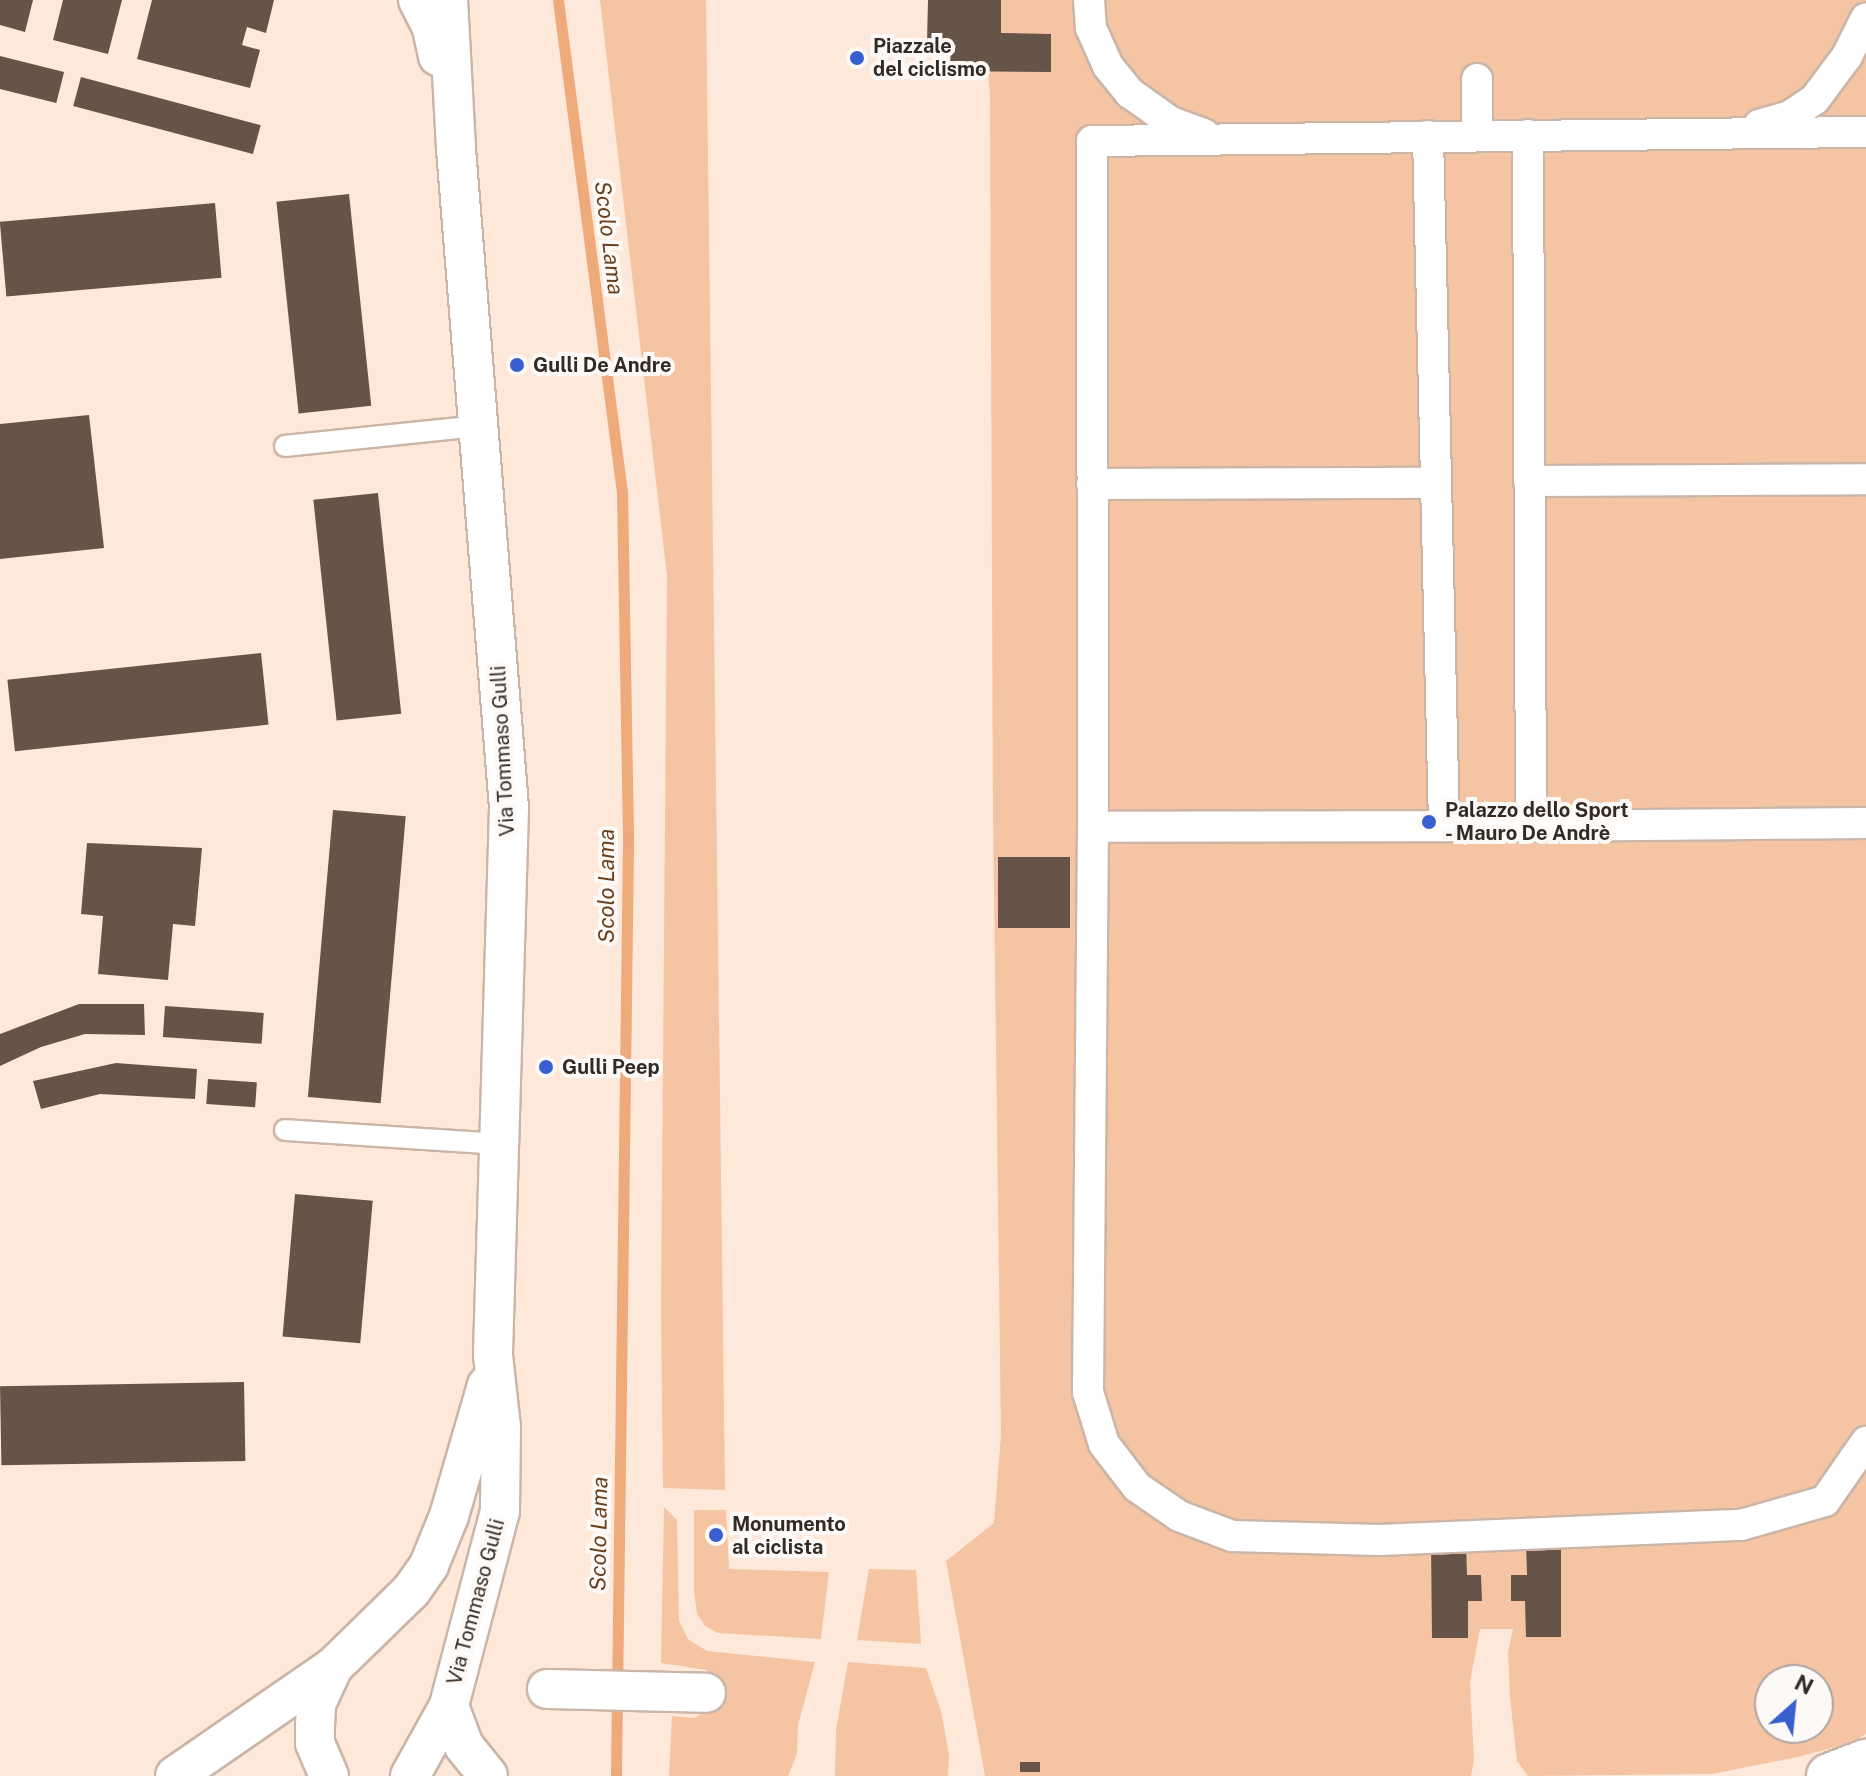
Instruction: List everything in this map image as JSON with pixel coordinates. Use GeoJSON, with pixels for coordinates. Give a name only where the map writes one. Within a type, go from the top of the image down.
{"type":"FeatureCollection","features":[{"type":"Feature","properties":{"kind":"street","name":"Via Tommaso Gulli"},"geometry":{"type":"LineString","coordinates":[[418,0],[432,28],[456,149]]}},
{"type":"Feature","properties":{"kind":"street","name":"Via Tommaso Gulli"},"geometry":{"type":"LineString","coordinates":[[410,1776],[449,1706],[500,1511],[501,1427],[493,1355],[509,808],[456,149],[448,0]]}},
{"type":"Feature","properties":{"kind":"street"},"geometry":{"type":"LineString","coordinates":[[1089,0],[1091,28],[1108,66],[1130,93],[1171,122],[1219,139]]}},
{"type":"Feature","properties":{"kind":"street"},"geometry":{"type":"LineString","coordinates":[[1731,133],[1790,116],[1815,99],[1847,56],[1866,18]]}},
{"type":"Feature","properties":{"kind":"street"},"geometry":{"type":"LineString","coordinates":[[1477,79],[1477,135]]}},
{"type":"Feature","properties":{"kind":"street"},"geometry":{"type":"LineString","coordinates":[[1866,132],[1092,141],[1093,827],[1088,1392],[1104,1444],[1137,1487],[1179,1516],[1232,1536],[1379,1540],[1741,1525],[1825,1501],[1866,1442]]}},
{"type":"Feature","properties":{"kind":"street"},"geometry":{"type":"LineString","coordinates":[[1528,135],[1531,826]]}},
{"type":"Feature","properties":{"kind":"street"},"geometry":{"type":"LineString","coordinates":[[1428,136],[1444,826]]}},
{"type":"Feature","properties":{"kind":"street"},"geometry":{"type":"LineString","coordinates":[[1529,481],[1866,479]]}},
{"type":"Feature","properties":{"kind":"street"},"geometry":{"type":"LineString","coordinates":[[1092,484],[1436,483]]}},
{"type":"Feature","properties":{"kind":"street"},"geometry":{"type":"LineString","coordinates":[[1093,827],[1866,823]]}},
{"type":"Feature","properties":{"kind":"street","name":"Via Tommaso Gulli"},"geometry":{"type":"LineString","coordinates":[[175,1776],[333,1667],[411,1591],[429,1565],[467,1460],[493,1355]]}},
{"type":"Feature","properties":{"kind":"street","name":"Via Tommaso Gulli"},"geometry":{"type":"LineString","coordinates":[[329,1776],[315,1743],[315,1726],[316,1704],[333,1667]]}},
{"type":"Feature","properties":{"kind":"street"},"geometry":{"type":"LineString","coordinates":[[557,1689],[693,1693]]}},
{"type":"Feature","properties":{"kind":"street","name":"Via Tommaso Gulli"},"geometry":{"type":"LineString","coordinates":[[449,1706],[464,1746],[488,1776]]}},
{"type":"Feature","properties":{"kind":"street"},"geometry":{"type":"LineString","coordinates":[[1829,1776],[1866,1762]]}},
{"type":"Feature","properties":{"kind":"lane"},"geometry":{"type":"LineString","coordinates":[[285,446],[479,426]]}},
{"type":"Feature","properties":{"kind":"lane"},"geometry":{"type":"LineString","coordinates":[[285,1130],[499,1144]]}},
{"type":"Feature","properties":{"kind":"shaded area"},"geometry":{"type":"Polygon","coordinates":[[[600,0],[706,0],[725,1490],[663,1488],[661,1308],[667,576],[600,0]]]}},
{"type":"Feature","properties":{"kind":"shaded area","name":"Palazzo dello Sport - Mauro De Andrè"},"geometry":{"type":"Polygon","coordinates":[[[928,0],[1866,0],[1866,1734],[1850,1743],[1712,1774],[1528,1776],[1517,1761],[1510,1698],[1508,1652],[1513,1629],[1480,1629],[1470,1682],[1474,1761],[1471,1776],[985,1776],[946,1561],[994,1523],[1001,1435],[993,815],[990,94],[988,73],[950,71],[950,46],[927,45],[928,0]]]}},
{"type":"Feature","properties":{"kind":"shaded area"},"geometry":{"type":"Polygon","coordinates":[[[664,1507],[677,1520],[679,1621],[688,1639],[707,1651],[815,1662],[798,1725],[797,1754],[788,1776],[669,1776],[672,1716],[695,1718],[705,1711],[707,1670],[661,1663],[664,1507]]]}},
{"type":"Feature","properties":{"kind":"shaded area"},"geometry":{"type":"Polygon","coordinates":[[[694,1510],[726,1510],[729,1569],[829,1572],[821,1639],[718,1633],[705,1626],[697,1614],[694,1592],[694,1510]]]}},
{"type":"Feature","properties":{"kind":"shaded area"},"geometry":{"type":"Polygon","coordinates":[[[869,1569],[916,1570],[921,1644],[857,1640],[869,1569]]]}},
{"type":"Feature","properties":{"kind":"shaded area"},"geometry":{"type":"Polygon","coordinates":[[[848,1662],[926,1668],[941,1711],[949,1755],[948,1776],[835,1776],[836,1730],[848,1662]]]}},
{"type":"Feature","properties":{"kind":"building"},"geometry":{"type":"Polygon","coordinates":[[[0,0],[33,0],[25,32],[0,25],[0,0]]]}},
{"type":"Feature","properties":{"kind":"building"},"geometry":{"type":"Polygon","coordinates":[[[63,0],[122,0],[108,54],[53,40],[63,0]]]}},
{"type":"Feature","properties":{"kind":"building"},"geometry":{"type":"Polygon","coordinates":[[[152,0],[274,0],[266,33],[247,27],[242,45],[260,50],[250,88],[137,59],[152,0]]]}},
{"type":"Feature","properties":{"kind":"building"},"geometry":{"type":"Polygon","coordinates":[[[928,0],[1001,0],[1001,33],[1051,34],[1051,72],[950,71],[951,46],[927,45],[928,0]]]}},
{"type":"Feature","properties":{"kind":"building"},"geometry":{"type":"Polygon","coordinates":[[[0,56],[64,72],[56,103],[0,89],[0,56]]]}},
{"type":"Feature","properties":{"kind":"building"},"geometry":{"type":"Polygon","coordinates":[[[81,77],[261,125],[253,154],[73,106],[81,77]]]}},
{"type":"Feature","properties":{"kind":"building"},"geometry":{"type":"Polygon","coordinates":[[[349,194],[371,406],[299,413],[276,202],[349,194]]]}},
{"type":"Feature","properties":{"kind":"building"},"geometry":{"type":"Polygon","coordinates":[[[215,203],[222,278],[6,297],[0,222],[215,203]]]}},
{"type":"Feature","properties":{"kind":"building"},"geometry":{"type":"Polygon","coordinates":[[[89,415],[104,548],[0,559],[0,424],[89,415]]]}},
{"type":"Feature","properties":{"kind":"building"},"geometry":{"type":"Polygon","coordinates":[[[378,493],[401,714],[337,721],[313,500],[378,493]]]}},
{"type":"Feature","properties":{"kind":"building"},"geometry":{"type":"Polygon","coordinates":[[[261,653],[269,725],[15,751],[7,680],[261,653]]]}},
{"type":"Feature","properties":{"kind":"building"},"geometry":{"type":"Polygon","coordinates":[[[333,810],[406,816],[381,1103],[308,1097],[333,810]]]}},
{"type":"Feature","properties":{"kind":"building"},"geometry":{"type":"Polygon","coordinates":[[[87,843],[202,848],[195,926],[173,924],[168,980],[98,974],[103,916],[81,914],[87,843]]]}},
{"type":"Feature","properties":{"kind":"building"},"geometry":{"type":"Polygon","coordinates":[[[998,857],[1070,857],[1070,928],[998,928],[998,857]]]}},
{"type":"Feature","properties":{"kind":"building"},"geometry":{"type":"Polygon","coordinates":[[[79,1004],[144,1004],[145,1035],[85,1034],[41,1047],[0,1066],[0,1034],[79,1004]]]}},
{"type":"Feature","properties":{"kind":"building"},"geometry":{"type":"Polygon","coordinates":[[[165,1006],[264,1013],[262,1044],[163,1037],[165,1006]]]}},
{"type":"Feature","properties":{"kind":"building"},"geometry":{"type":"Polygon","coordinates":[[[116,1063],[197,1069],[195,1099],[100,1094],[41,1109],[33,1081],[116,1063]]]}},
{"type":"Feature","properties":{"kind":"building"},"geometry":{"type":"Polygon","coordinates":[[[208,1079],[257,1082],[255,1107],[206,1104],[208,1079]]]}},
{"type":"Feature","properties":{"kind":"building"},"geometry":{"type":"Polygon","coordinates":[[[295,1194],[373,1201],[360,1343],[283,1336],[295,1194]]]}},
{"type":"Feature","properties":{"kind":"building"},"geometry":{"type":"Polygon","coordinates":[[[244,1382],[245,1461],[1,1465],[0,1386],[244,1382]]]}},
{"type":"Feature","properties":{"kind":"building"},"geometry":{"type":"Polygon","coordinates":[[[1431,1543],[1466,1543],[1467,1575],[1481,1575],[1482,1601],[1468,1601],[1468,1638],[1432,1638],[1431,1543]]]}},
{"type":"Feature","properties":{"kind":"building"},"geometry":{"type":"Polygon","coordinates":[[[1526,1543],[1561,1543],[1561,1637],[1526,1637],[1525,1601],[1511,1601],[1511,1575],[1527,1575],[1526,1543]]]}},
{"type":"Feature","properties":{"kind":"building"},"geometry":{"type":"Polygon","coordinates":[[[1020,1762],[1040,1762],[1040,1772],[1020,1772],[1020,1762]]]}},
{"type":"Feature","properties":{"kind":"waterway","name":"Scolo Lama"},"geometry":{"type":"LineString","coordinates":[[558,0],[622,492],[628,844],[616,1776]]}},
{"type":"Feature","properties":{"kind":"place","name":"Piazzale del ciclismo"},"geometry":{"type":"Point","coordinates":[857,58]}},
{"type":"Feature","properties":{"kind":"place","name":"Gulli De Andre"},"geometry":{"type":"Point","coordinates":[517,365]}},
{"type":"Feature","properties":{"kind":"place","name":"Palazzo dello Sport - Mauro De Andrè"},"geometry":{"type":"Point","coordinates":[1429,822]}},
{"type":"Feature","properties":{"kind":"place","name":"Gulli Peep"},"geometry":{"type":"Point","coordinates":[546,1067]}},
{"type":"Feature","properties":{"kind":"place","name":"Monumento al ciclista"},"geometry":{"type":"Point","coordinates":[716,1535]}}]}
